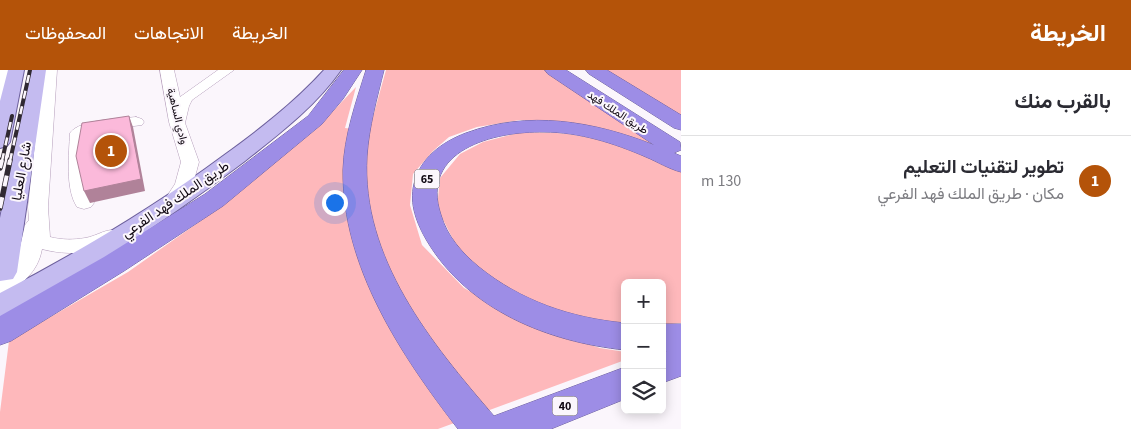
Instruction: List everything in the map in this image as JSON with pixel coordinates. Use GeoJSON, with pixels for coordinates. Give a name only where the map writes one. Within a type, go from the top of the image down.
{"type":"FeatureCollection","features":[{"type":"Feature","properties":{"kind":"highway"},"geometry":{"type":"LineString","coordinates":[[0,332],[114,264],[214,200],[314,120],[336,95],[353,70]]}},
{"type":"Feature","properties":{"kind":"highway"},"geometry":{"type":"LineString","coordinates":[[375,70],[359,126],[355,171],[358,212],[366,246],[384,286],[412,336],[448,389],[481,429]]}},
{"type":"Feature","properties":{"kind":"highway","name":"طريق الملك فهد"},"geometry":{"type":"LineString","coordinates":[[554,70],[681,153]]}},
{"type":"Feature","properties":{"kind":"highway","name":"طريق الملك فهد"},"geometry":{"type":"LineString","coordinates":[[595,70],[681,124]]}},
{"type":"Feature","properties":{"kind":"highway","name":"65"},"geometry":{"type":"LineString","coordinates":[[621,336],[581,330],[547,321],[492,292],[470,276],[450,257],[428,218],[425,190],[428,175],[443,154],[470,138],[512,128],[536,126],[571,129],[604,136],[645,149],[681,166]]}},
{"type":"Feature","properties":{"kind":"highway"},"geometry":{"type":"LineString","coordinates":[[666,338],[681,337]]}},
{"type":"Feature","properties":{"kind":"highway"},"geometry":{"type":"LineString","coordinates":[[666,367],[681,361]]}},
{"type":"Feature","properties":{"kind":"highway","name":"40"},"geometry":{"type":"LineString","coordinates":[[506,429],[621,385]]}},
{"type":"Feature","properties":{"kind":"main road","name":"شارع العليا"},"geometry":{"type":"LineString","coordinates":[[0,142],[16,70]]}},
{"type":"Feature","properties":{"kind":"main road","name":"شارع العليا"},"geometry":{"type":"LineString","coordinates":[[1,278],[38,70]]}},
{"type":"Feature","properties":{"kind":"main road","name":"طريق الملك فهد الفرعي"},"geometry":{"type":"LineString","coordinates":[[0,307],[44,283],[168,207],[227,165],[270,131],[333,70]]}},
{"type":"Feature","properties":{"kind":"lane"},"geometry":{"type":"LineString","coordinates":[[0,98],[7,70]]}},
{"type":"Feature","properties":{"kind":"lane"},"geometry":{"type":"LineString","coordinates":[[1,278],[19,275],[29,261],[38,207],[50,70]]}},
{"type":"Feature","properties":{"kind":"lane"},"geometry":{"type":"LineString","coordinates":[[168,75],[188,83],[200,81],[227,70]]}},
{"type":"Feature","properties":{"kind":"lane"},"geometry":{"type":"LineString","coordinates":[[178,122],[181,106],[187,97],[227,70]]}},
{"type":"Feature","properties":{"kind":"lane","name":"وادي الساهية"},"geometry":{"type":"LineString","coordinates":[[168,75],[178,122],[190,162],[189,172],[184,184],[168,207]]}},
{"type":"Feature","properties":{"kind":"lane"},"geometry":{"type":"LineString","coordinates":[[84,203],[78,170],[78,133],[91,127],[136,122]]}},
{"type":"Feature","properties":{"kind":"lane","name":"وادي الساهية"},"geometry":{"type":"LineString","coordinates":[[190,162],[202,168],[215,168],[227,165]]}},
{"type":"Feature","properties":{"kind":"lane"},"geometry":{"type":"LineString","coordinates":[[41,175],[78,170]]}},
{"type":"Feature","properties":{"kind":"lane"},"geometry":{"type":"LineString","coordinates":[[38,207],[40,241],[54,247],[77,248],[99,242],[168,207]]}},
{"type":"Feature","properties":{"kind":"shaded area"},"geometry":{"type":"Polygon","coordinates":[[[386,70],[547,70],[655,145],[602,129],[520,120],[477,127],[449,137],[433,151],[413,174],[410,205],[422,245],[464,288],[533,326],[600,348],[621,351],[621,361],[438,429],[0,429],[0,412],[9,341],[128,272],[216,210],[315,130],[356,87],[345,128],[369,131],[386,70]]]}},
{"type":"Feature","properties":{"kind":"shaded area"},"geometry":{"type":"Polygon","coordinates":[[[602,70],[681,70],[681,118],[602,70]]]}},
{"type":"Feature","properties":{"kind":"shaded area"},"geometry":{"type":"Polygon","coordinates":[[[522,132],[562,133],[583,136],[612,143],[640,153],[681,172],[681,323],[666,325],[666,279],[621,279],[621,324],[560,313],[509,293],[460,253],[437,208],[440,178],[460,154],[483,142],[522,132]]]}},
{"type":"Feature","properties":{"kind":"building"},"geometry":{"type":"Polygon","coordinates":[[[129,116],[141,179],[84,191],[76,156],[82,123],[129,116]]]}},
{"type":"Feature","properties":{"kind":"railway"},"geometry":{"type":"LineString","coordinates":[[10,161],[30,70]]}},
{"type":"Feature","properties":{"kind":"railway"},"geometry":{"type":"LineString","coordinates":[[2,161],[12,116]]}},
{"type":"Feature","properties":{"kind":"railway"},"geometry":{"type":"LineString","coordinates":[[0,168],[2,160]]}},
{"type":"Feature","properties":{"kind":"railway"},"geometry":{"type":"LineString","coordinates":[[0,208],[10,160]]}},
{"type":"Feature","properties":{"kind":"place","name":"تطوير لتقنيات التعليم"},"geometry":{"type":"Point","coordinates":[111,151]}}]}
